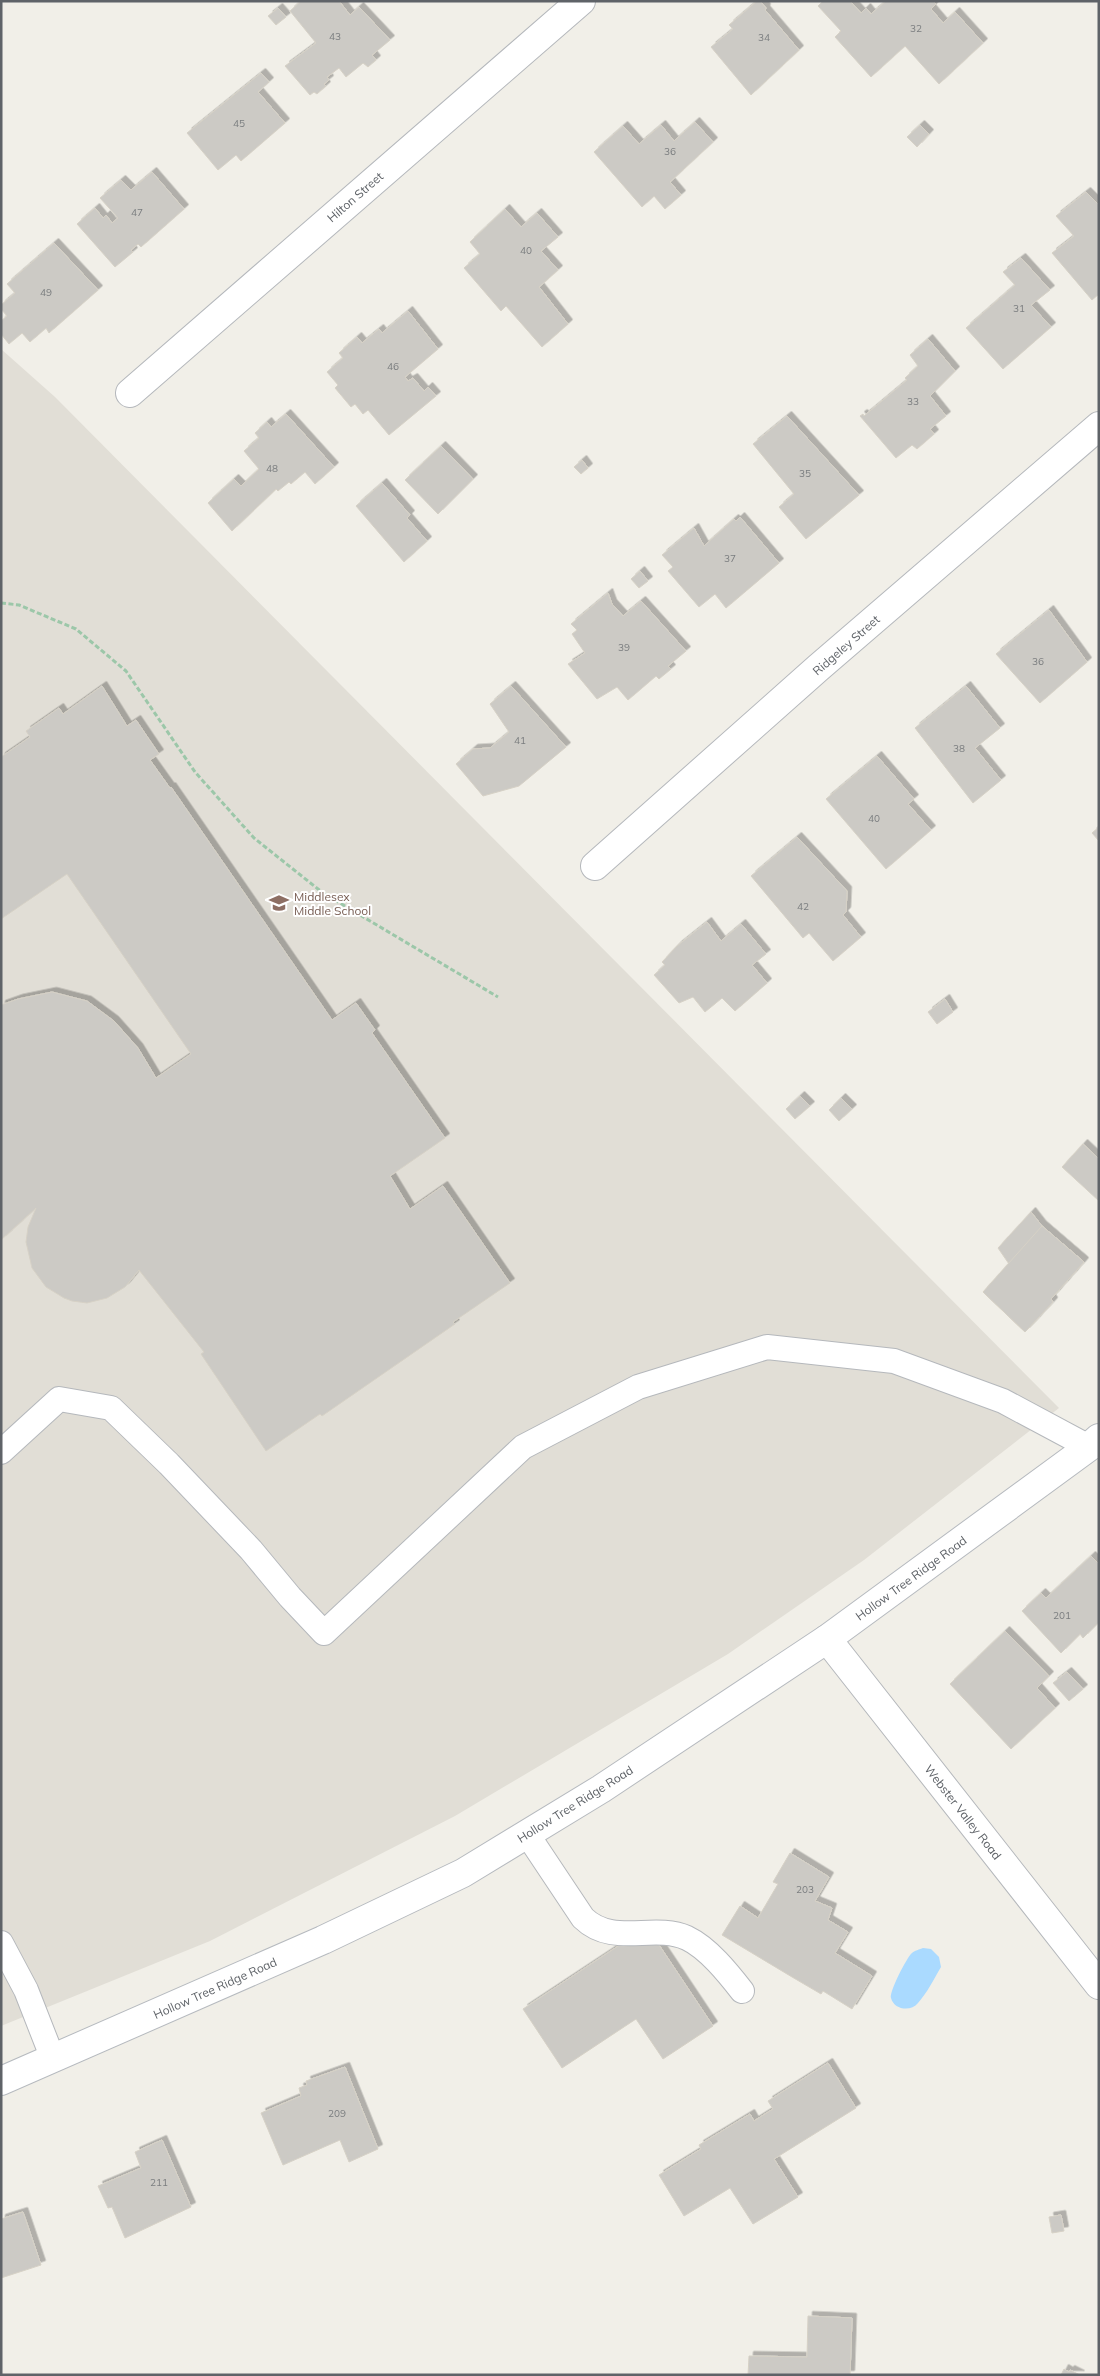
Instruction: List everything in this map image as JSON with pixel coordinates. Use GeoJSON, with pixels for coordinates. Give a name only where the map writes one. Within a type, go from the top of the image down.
{"type":"FeatureCollection","features":[{"type":"Feature","properties":{"kind":"street","name":"Hilton Street"},"geometry":{"type":"LineString","coordinates":[[130,393],[581,1]]}},
{"type":"Feature","properties":{"kind":"street","name":"Ridgeley Street"},"geometry":{"type":"LineString","coordinates":[[595,866],[818,668],[1099,426]]}},
{"type":"Feature","properties":{"kind":"street","name":"Hollow Tree Ridge Road"},"geometry":{"type":"LineString","coordinates":[[1,2082],[332,1936],[463,1873],[609,1784],[827,1639],[1094,1443]]}},
{"type":"Feature","properties":{"kind":"street","name":"Webster Valley Road"},"geometry":{"type":"LineString","coordinates":[[827,1639],[1099,1985]]}},
{"type":"Feature","properties":{"kind":"lane"},"geometry":{"type":"LineString","coordinates":[[1,1452],[59,1399],[111,1408],[176,1471],[251,1550],[290,1597],[324,1633],[523,1447],[638,1387],[767,1347],[894,1361],[1003,1401],[1094,1443]]}},
{"type":"Feature","properties":{"kind":"lane"},"geometry":{"type":"LineString","coordinates":[[527,1834],[577,1910],[590,1925],[610,1933],[671,1933],[688,1938],[719,1963],[742,1991]]}},
{"type":"Feature","properties":{"kind":"lane"},"geometry":{"type":"LineString","coordinates":[[1,1942],[26,1990],[53,2059]]}},
{"type":"Feature","properties":{"kind":"path"},"geometry":{"type":"LineString","coordinates":[[1,603],[19,605],[76,629],[126,671],[195,772],[254,838],[323,893],[498,997]]}},
{"type":"Feature","properties":{"kind":"shaded area","name":"Middlesex Middle School"},"geometry":{"type":"Polygon","coordinates":[[[1,349],[55,397],[1059,1408],[864,1560],[728,1654],[455,1816],[210,1941],[1,2026],[1,349]]]}},
{"type":"Feature","properties":{"kind":"water"},"geometry":{"type":"Polygon","coordinates":[[[923,1948],[931,1949],[939,1957],[941,1967],[915,2006],[907,2009],[899,2007],[891,1998],[895,1982],[912,1953],[923,1948]]]}},
{"type":"Feature","properties":{"kind":"building"},"geometry":{"type":"Polygon","coordinates":[[[301,1],[339,1],[350,15],[359,7],[390,40],[372,55],[376,60],[368,67],[363,63],[346,77],[339,68],[327,77],[329,80],[324,84],[326,86],[317,94],[314,92],[310,95],[285,66],[316,43],[290,11],[301,1]]]}},
{"type":"Feature","properties":{"kind":"building"},"geometry":{"type":"Polygon","coordinates":[[[757,1],[760,1],[766,8],[765,10],[799,50],[751,95],[711,47],[733,29],[729,25],[757,1]]]}},
{"type":"Feature","properties":{"kind":"building"},"geometry":{"type":"Polygon","coordinates":[[[823,1],[850,1],[861,13],[866,8],[871,14],[886,1],[933,1],[936,4],[931,9],[943,23],[955,12],[983,43],[939,84],[905,46],[871,77],[835,37],[841,31],[818,6],[823,1]]]}},
{"type":"Feature","properties":{"kind":"building"},"geometry":{"type":"Polygon","coordinates":[[[278,8],[286,17],[276,25],[268,16],[278,8]]]}},
{"type":"Feature","properties":{"kind":"building"},"geometry":{"type":"Polygon","coordinates":[[[261,73],[269,82],[258,92],[285,123],[241,161],[236,155],[218,170],[187,133],[261,73]]]}},
{"type":"Feature","properties":{"kind":"building"},"geometry":{"type":"Polygon","coordinates":[[[695,122],[713,142],[670,182],[681,195],[665,209],[654,196],[642,207],[594,152],[623,126],[639,144],[661,125],[674,141],[695,122]]]}},
{"type":"Feature","properties":{"kind":"building"},"geometry":{"type":"Polygon","coordinates":[[[920,125],[929,134],[917,147],[907,137],[920,125]]]}},
{"type":"Feature","properties":{"kind":"building"},"geometry":{"type":"Polygon","coordinates":[[[152,172],[184,209],[141,247],[138,244],[131,250],[133,252],[115,267],[77,224],[95,208],[103,218],[106,215],[112,223],[118,218],[100,198],[121,180],[131,190],[152,172]]]}},
{"type":"Feature","properties":{"kind":"building"},"geometry":{"type":"Polygon","coordinates":[[[1086,192],[1099,205],[1099,294],[1092,300],[1052,253],[1074,236],[1056,216],[1086,192]]]}},
{"type":"Feature","properties":{"kind":"building"},"geometry":{"type":"Polygon","coordinates":[[[505,209],[521,227],[537,213],[558,237],[541,251],[558,270],[539,287],[568,324],[542,347],[506,306],[501,311],[464,268],[480,254],[470,242],[505,209]]]}},
{"type":"Feature","properties":{"kind":"building"},"geometry":{"type":"Polygon","coordinates":[[[54,243],[98,290],[49,333],[46,328],[30,342],[22,333],[9,344],[1,334],[1,321],[7,316],[1,309],[1,305],[15,293],[7,284],[54,243]]]}},
{"type":"Feature","properties":{"kind":"building"},"geometry":{"type":"Polygon","coordinates":[[[1021,258],[1050,290],[1031,305],[1051,327],[1003,369],[966,328],[1015,285],[1003,272],[1021,258]]]}},
{"type":"Feature","properties":{"kind":"building"},"geometry":{"type":"Polygon","coordinates":[[[408,311],[438,349],[405,377],[408,381],[413,378],[424,391],[428,387],[436,396],[389,435],[368,410],[363,414],[355,404],[351,407],[335,388],[338,385],[327,372],[343,358],[339,353],[357,337],[362,343],[379,329],[382,333],[408,311]]]}},
{"type":"Feature","properties":{"kind":"building"},"geometry":{"type":"Polygon","coordinates":[[[928,339],[955,371],[930,396],[946,416],[930,429],[934,434],[917,449],[912,445],[896,458],[860,416],[863,414],[864,416],[907,380],[905,378],[918,366],[910,355],[928,339]]]}},
{"type":"Feature","properties":{"kind":"building"},"geometry":{"type":"Polygon","coordinates":[[[286,414],[334,467],[315,484],[305,472],[291,484],[289,482],[278,491],[276,489],[232,531],[208,503],[234,479],[241,486],[259,469],[244,451],[259,438],[255,433],[267,422],[271,427],[286,414]]]}},
{"type":"Feature","properties":{"kind":"building"},"geometry":{"type":"Polygon","coordinates":[[[787,416],[859,495],[806,539],[779,507],[794,494],[753,444],[787,416]]]}},
{"type":"Feature","properties":{"kind":"building"},"geometry":{"type":"Polygon","coordinates":[[[441,446],[473,479],[438,514],[405,480],[441,446]]]}},
{"type":"Feature","properties":{"kind":"building"},"geometry":{"type":"Polygon","coordinates":[[[582,460],[588,468],[581,474],[574,467],[582,460]]]}},
{"type":"Feature","properties":{"kind":"building"},"geometry":{"type":"Polygon","coordinates":[[[382,483],[410,515],[407,518],[427,541],[404,562],[356,506],[382,483]]]}},
{"type":"Feature","properties":{"kind":"building"},"geometry":{"type":"Polygon","coordinates":[[[740,517],[779,563],[726,608],[715,594],[699,607],[668,571],[673,567],[662,555],[694,528],[704,546],[734,519],[736,521],[740,517]]]}},
{"type":"Feature","properties":{"kind":"building"},"geometry":{"type":"Polygon","coordinates":[[[640,571],[648,581],[639,588],[631,579],[640,571]]]}},
{"type":"Feature","properties":{"kind":"building"},"geometry":{"type":"Polygon","coordinates":[[[608,593],[612,604],[623,616],[641,601],[686,651],[668,666],[671,669],[659,679],[656,676],[628,700],[617,687],[597,699],[568,664],[585,653],[572,634],[577,630],[571,624],[608,593]]]}},
{"type":"Feature","properties":{"kind":"building"},"geometry":{"type":"Polygon","coordinates":[[[1049,610],[1087,662],[1040,703],[996,654],[1049,610]]]}},
{"type":"Feature","properties":{"kind":"building"},"geometry":{"type":"Polygon","coordinates":[[[102,686],[127,726],[136,720],[159,754],[150,760],[171,787],[332,1020],[356,1003],[375,1030],[372,1033],[445,1138],[390,1176],[410,1209],[443,1186],[510,1283],[453,1322],[455,1324],[322,1416],[320,1414],[266,1451],[201,1354],[204,1352],[139,1270],[125,1287],[107,1298],[87,1303],[72,1301],[46,1287],[32,1268],[26,1242],[28,1227],[36,1208],[1,1240],[1,1005],[18,999],[52,992],[87,1001],[114,1021],[138,1048],[156,1078],[191,1054],[67,874],[1,919],[1,757],[30,737],[26,731],[59,708],[63,714],[102,686]]]}},
{"type":"Feature","properties":{"kind":"building"},"geometry":{"type":"Polygon","coordinates":[[[511,686],[566,747],[519,786],[483,796],[456,764],[473,749],[490,748],[509,732],[490,704],[511,686]]]}},
{"type":"Feature","properties":{"kind":"building"},"geometry":{"type":"Polygon","coordinates":[[[966,686],[1000,728],[975,748],[1001,780],[973,803],[915,728],[966,686]]]}},
{"type":"Feature","properties":{"kind":"building"},"geometry":{"type":"Polygon","coordinates":[[[877,756],[914,799],[908,804],[931,830],[886,869],[826,799],[877,756]]]}},
{"type":"Feature","properties":{"kind":"building"},"geometry":{"type":"Polygon","coordinates":[[[1099,827],[1099,841],[1092,833],[1099,827]]]}},
{"type":"Feature","properties":{"kind":"building"},"geometry":{"type":"Polygon","coordinates":[[[797,837],[847,891],[846,912],[843,915],[861,937],[833,961],[809,933],[803,938],[751,876],[797,837]]]}},
{"type":"Feature","properties":{"kind":"building"},"geometry":{"type":"Polygon","coordinates":[[[707,922],[721,941],[741,924],[766,954],[752,965],[767,983],[735,1011],[722,998],[705,1012],[693,997],[679,1003],[654,975],[665,965],[662,962],[677,946],[707,922]]]}},
{"type":"Feature","properties":{"kind":"building"},"geometry":{"type":"Polygon","coordinates":[[[945,999],[953,1012],[937,1024],[928,1012],[945,999]]]}},
{"type":"Feature","properties":{"kind":"building"},"geometry":{"type":"Polygon","coordinates":[[[800,1096],[810,1106],[795,1119],[786,1109],[800,1096]]]}},
{"type":"Feature","properties":{"kind":"building"},"geometry":{"type":"Polygon","coordinates":[[[841,1098],[852,1109],[839,1121],[829,1110],[841,1098]]]}},
{"type":"Feature","properties":{"kind":"building"},"geometry":{"type":"Polygon","coordinates":[[[1083,1144],[1099,1159],[1099,1201],[1062,1167],[1083,1144]]]}},
{"type":"Feature","properties":{"kind":"building"},"geometry":{"type":"Polygon","coordinates":[[[1031,1212],[1042,1226],[1084,1262],[1051,1299],[1053,1302],[1025,1332],[983,1292],[1009,1264],[998,1248],[1031,1212]]]}},
{"type":"Feature","properties":{"kind":"building"},"geometry":{"type":"Polygon","coordinates":[[[1042,1226],[1084,1262],[1051,1299],[1053,1302],[1025,1332],[983,1292],[1042,1226]]]}},
{"type":"Feature","properties":{"kind":"building"},"geometry":{"type":"Polygon","coordinates":[[[1091,1556],[1099,1564],[1099,1622],[1083,1638],[1080,1634],[1061,1653],[1022,1611],[1041,1593],[1046,1598],[1091,1556]]]}},
{"type":"Feature","properties":{"kind":"building"},"geometry":{"type":"Polygon","coordinates":[[[1005,1631],[1049,1676],[1037,1688],[1055,1708],[1011,1749],[950,1684],[1005,1631]]]}},
{"type":"Feature","properties":{"kind":"building"},"geometry":{"type":"Polygon","coordinates":[[[1067,1672],[1083,1689],[1069,1701],[1053,1683],[1067,1672]]]}},
{"type":"Feature","properties":{"kind":"building"},"geometry":{"type":"Polygon","coordinates":[[[790,1853],[829,1877],[815,1901],[832,1908],[828,1920],[848,1932],[835,1953],[872,1976],[852,2009],[823,1991],[821,1994],[722,1935],[740,1906],[758,1918],[778,1884],[773,1882],[790,1853]]]}},
{"type":"Feature","properties":{"kind":"building"},"geometry":{"type":"Polygon","coordinates":[[[647,1927],[713,2026],[663,2059],[636,2019],[562,2068],[523,2009],[647,1927]]]}},
{"type":"Feature","properties":{"kind":"building"},"geometry":{"type":"Polygon","coordinates":[[[828,2063],[856,2108],[774,2159],[798,2197],[753,2224],[730,2188],[684,2216],[659,2175],[701,2149],[699,2145],[750,2114],[754,2121],[773,2109],[768,2101],[828,2063]]]}},
{"type":"Feature","properties":{"kind":"building"},"geometry":{"type":"Polygon","coordinates":[[[345,2067],[378,2149],[349,2162],[340,2140],[283,2165],[261,2113],[301,2096],[299,2088],[307,2085],[306,2081],[345,2067]]]}},
{"type":"Feature","properties":{"kind":"building"},"geometry":{"type":"Polygon","coordinates":[[[162,2140],[191,2207],[125,2238],[112,2207],[108,2208],[98,2186],[141,2168],[135,2152],[162,2140]]]}},
{"type":"Feature","properties":{"kind":"building"},"geometry":{"type":"Polygon","coordinates":[[[23,2212],[41,2265],[1,2278],[1,2219],[23,2212]]]}},
{"type":"Feature","properties":{"kind":"building"},"geometry":{"type":"Polygon","coordinates":[[[1061,2215],[1064,2231],[1052,2233],[1049,2217],[1061,2215]]]}},
{"type":"Feature","properties":{"kind":"building"},"geometry":{"type":"Polygon","coordinates":[[[808,2316],[852,2318],[850,2375],[748,2375],[749,2356],[807,2357],[808,2316]]]}},
{"type":"Feature","properties":{"kind":"building"},"geometry":{"type":"Polygon","coordinates":[[[1064,2369],[1069,2372],[1070,2370],[1080,2375],[1061,2375],[1064,2369]]]}},
{"type":"Feature","properties":{"kind":"place","name":"Middlesex Middle School"},"geometry":{"type":"Point","coordinates":[279,903]}}]}
